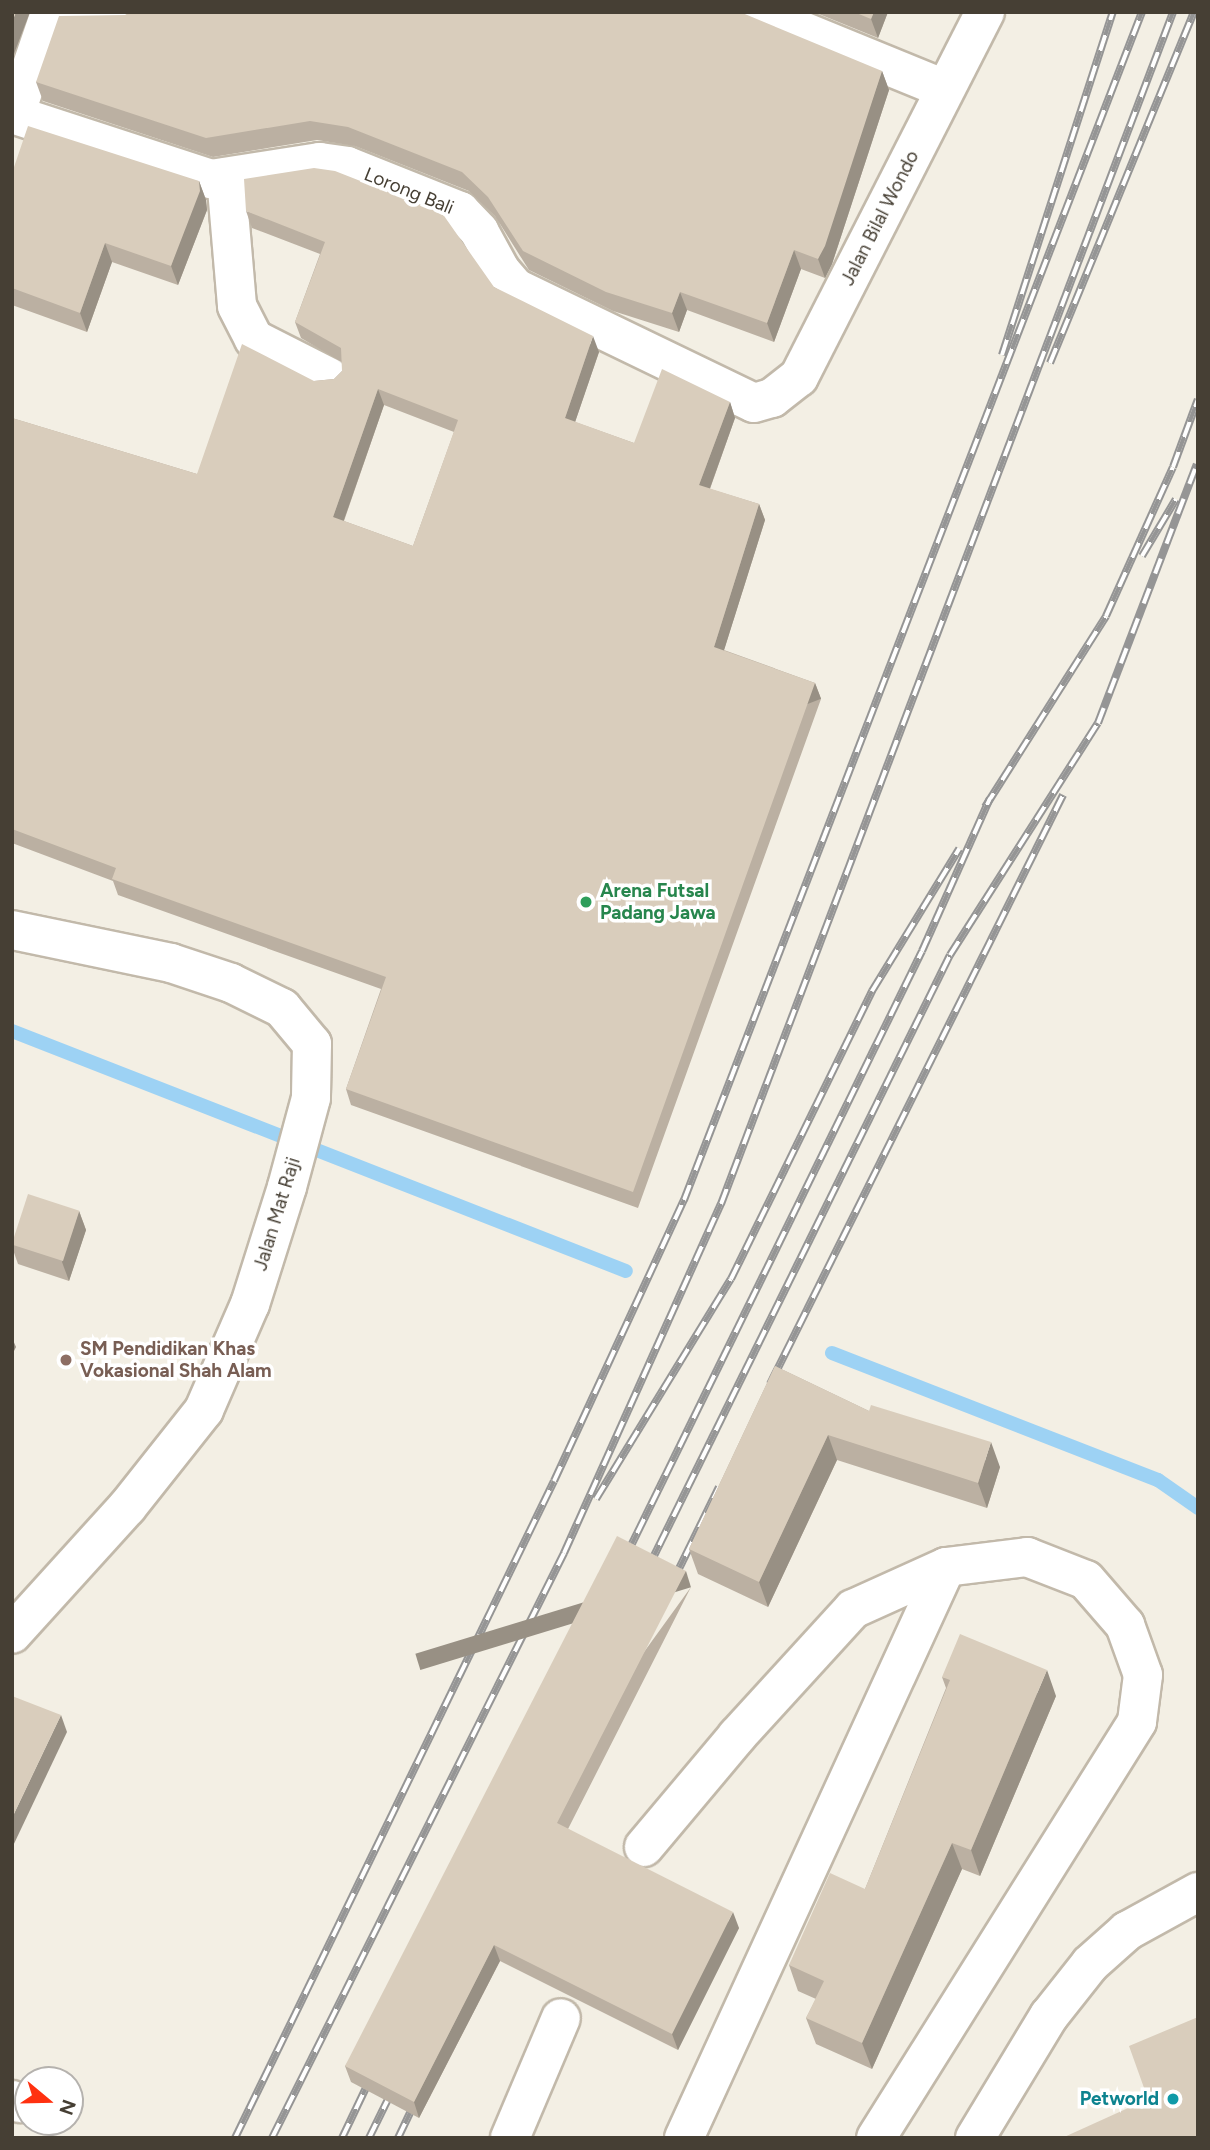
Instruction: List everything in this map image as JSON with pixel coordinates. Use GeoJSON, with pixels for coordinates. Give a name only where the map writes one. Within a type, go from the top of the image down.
{"type":"FeatureCollection","features":[{"type":"Feature","properties":{"kind":"street"},"geometry":{"type":"LineString","coordinates":[[14,115],[49,13],[132,12]]}},
{"type":"Feature","properties":{"kind":"street"},"geometry":{"type":"LineString","coordinates":[[756,12],[946,89]]}},
{"type":"Feature","properties":{"kind":"street","name":"Jalan Bilal Wondo"},"geometry":{"type":"LineString","coordinates":[[754,402],[772,398],[802,373],[985,12]]}},
{"type":"Feature","properties":{"kind":"street","name":"Lorong Bali"},"geometry":{"type":"LineString","coordinates":[[14,115],[211,179],[320,162],[347,166],[460,211],[479,231],[501,271],[516,288],[754,402]]}},
{"type":"Feature","properties":{"kind":"street"},"geometry":{"type":"LineString","coordinates":[[226,177],[237,306],[254,340],[329,377]]}},
{"type":"Feature","properties":{"kind":"street","name":"Jalan Mat Raji"},"geometry":{"type":"LineString","coordinates":[[12,930],[172,963],[231,983],[282,1008],[312,1044],[311,1098],[287,1186],[250,1304],[204,1410],[127,1507],[12,1634]]}},
{"type":"Feature","properties":{"kind":"street"},"geometry":{"type":"LineString","coordinates":[[644,1847],[853,1608],[946,1567],[1027,1557],[1086,1580],[1125,1625],[1143,1675],[1137,1722],[876,2138]]}},
{"type":"Feature","properties":{"kind":"street"},"geometry":{"type":"LineString","coordinates":[[684,2138],[946,1567]]}},
{"type":"Feature","properties":{"kind":"street"},"geometry":{"type":"LineString","coordinates":[[975,2138],[1049,2016],[1090,1964],[1127,1931],[1198,1892]]}},
{"type":"Feature","properties":{"kind":"street"},"geometry":{"type":"LineString","coordinates":[[510,2138],[561,2018]]}},
{"type":"Feature","properties":{"kind":"building"},"geometry":{"type":"Polygon","coordinates":[[[130,12],[740,12],[882,71],[825,246],[818,259],[794,250],[767,323],[680,292],[672,313],[606,292],[523,251],[488,197],[462,172],[348,127],[310,121],[206,138],[36,82],[59,16],[125,15],[130,12]]]}},
{"type":"Feature","properties":{"kind":"building"},"geometry":{"type":"Polygon","coordinates":[[[854,12],[874,12],[871,19],[854,12]]]}},
{"type":"Feature","properties":{"kind":"building"},"geometry":{"type":"Polygon","coordinates":[[[28,126],[199,181],[200,191],[171,266],[105,243],[80,313],[12,288],[12,173],[28,126]]]}},
{"type":"Feature","properties":{"kind":"building"},"geometry":{"type":"Polygon","coordinates":[[[314,168],[335,171],[442,213],[494,287],[593,336],[565,418],[634,443],[662,369],[730,402],[699,485],[759,504],[714,647],[815,683],[633,1192],[346,1089],[386,977],[112,879],[116,868],[12,829],[12,418],[197,474],[242,344],[314,381],[334,379],[342,371],[341,348],[295,322],[325,242],[246,211],[244,179],[314,168]],[[378,389],[333,517],[413,546],[458,420],[378,389]]]}},
{"type":"Feature","properties":{"kind":"building"},"geometry":{"type":"Polygon","coordinates":[[[28,1194],[79,1211],[63,1261],[12,1245],[28,1194]]]}},
{"type":"Feature","properties":{"kind":"building"},"geometry":{"type":"Polygon","coordinates":[[[775,1366],[869,1411],[871,1405],[991,1442],[978,1483],[828,1435],[759,1582],[689,1549],[775,1366]]]}},
{"type":"Feature","properties":{"kind":"building"},"geometry":{"type":"Polygon","coordinates":[[[617,1536],[686,1571],[557,1823],[733,1912],[672,2034],[494,1945],[414,2102],[345,2066],[617,1536]]]}},
{"type":"Feature","properties":{"kind":"building"},"geometry":{"type":"Polygon","coordinates":[[[960,1634],[1047,1670],[971,1850],[952,1843],[862,2043],[806,2018],[824,1981],[789,1965],[830,1873],[865,1889],[950,1680],[942,1677],[960,1634]]]}},
{"type":"Feature","properties":{"kind":"building"},"geometry":{"type":"Polygon","coordinates":[[[12,1696],[61,1715],[12,1818],[12,1696]]]}},
{"type":"Feature","properties":{"kind":"building"},"geometry":{"type":"Polygon","coordinates":[[[1198,2017],[1198,2138],[1062,2138],[1148,2099],[1129,2046],[1198,2017]]]}},
{"type":"Feature","properties":{"kind":"waterway"},"geometry":{"type":"LineString","coordinates":[[12,1031],[626,1271]]}},
{"type":"Feature","properties":{"kind":"waterway"},"geometry":{"type":"LineString","coordinates":[[832,1353],[1158,1480],[1198,1508]]}},
{"type":"Feature","properties":{"kind":"railway"},"geometry":{"type":"LineString","coordinates":[[1002,355],[1113,12]]}},
{"type":"Feature","properties":{"kind":"railway"},"geometry":{"type":"LineString","coordinates":[[235,2138],[554,1481],[684,1200],[1142,12]]}},
{"type":"Feature","properties":{"kind":"railway"},"geometry":{"type":"LineString","coordinates":[[272,2138],[564,1553],[721,1204],[1173,12]]}},
{"type":"Feature","properties":{"kind":"railway"},"geometry":{"type":"LineString","coordinates":[[1050,363],[1194,12]]}},
{"type":"Feature","properties":{"kind":"railway"},"geometry":{"type":"LineString","coordinates":[[985,807],[1106,616],[1173,467],[1198,399]]}},
{"type":"Feature","properties":{"kind":"railway"},"geometry":{"type":"LineString","coordinates":[[645,1574],[950,955],[1098,723],[1197,464]]}},
{"type":"Feature","properties":{"kind":"railway"},"geometry":{"type":"LineString","coordinates":[[1142,556],[1176,499]]}},
{"type":"Feature","properties":{"kind":"railway"},"geometry":{"type":"LineString","coordinates":[[770,1384],[1063,795]]}},
{"type":"Feature","properties":{"kind":"railway"},"geometry":{"type":"LineString","coordinates":[[623,1562],[922,951],[990,798]]}},
{"type":"Feature","properties":{"kind":"railway"},"geometry":{"type":"LineString","coordinates":[[596,1499],[731,1279],[872,991],[959,849]]}},
{"type":"Feature","properties":{"kind":"railway"},"geometry":{"type":"LineString","coordinates":[[671,1585],[719,1487]]}},
{"type":"Feature","properties":{"kind":"railway"},"geometry":{"type":"LineString","coordinates":[[342,2138],[374,2071]]}},
{"type":"Feature","properties":{"kind":"railway"},"geometry":{"type":"LineString","coordinates":[[369,2138],[396,2083]]}},
{"type":"Feature","properties":{"kind":"railway"},"geometry":{"type":"LineString","coordinates":[[398,2138],[418,2096]]}},
{"type":"Feature","properties":{"kind":"place","name":"Arena Futsal Padang Jawa"},"geometry":{"type":"Point","coordinates":[586,902]}},
{"type":"Feature","properties":{"kind":"place","name":"SM Pendidikan Khas Vokasional Shah Alam"},"geometry":{"type":"Point","coordinates":[66,1360]}},
{"type":"Feature","properties":{"kind":"place","name":"Petworld"},"geometry":{"type":"Point","coordinates":[1173,2099]}}]}
